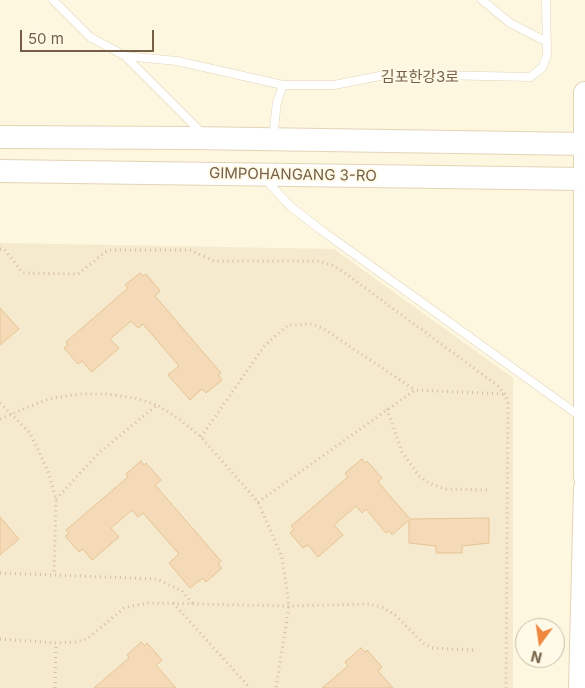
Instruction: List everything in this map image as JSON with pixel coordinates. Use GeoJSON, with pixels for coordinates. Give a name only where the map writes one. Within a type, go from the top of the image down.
{"type":"FeatureCollection","features":[{"type":"Feature","properties":{"kind":"street"},"geometry":{"type":"LineString","coordinates":[[585,93],[585,477]]}},
{"type":"Feature","properties":{"kind":"street"},"geometry":{"type":"LineString","coordinates":[[0,137],[585,144]]}},
{"type":"Feature","properties":{"kind":"street","name":"GIMPOHANGANG 3-RO"},"geometry":{"type":"LineString","coordinates":[[0,171],[585,179]]}},
{"type":"Feature","properties":{"kind":"street"},"geometry":{"type":"LineString","coordinates":[[580,688],[585,488]]}},
{"type":"Feature","properties":{"kind":"lane"},"geometry":{"type":"LineString","coordinates":[[54,0],[90,36],[125,56],[207,138]]}},
{"type":"Feature","properties":{"kind":"lane"},"geometry":{"type":"LineString","coordinates":[[482,0],[510,23],[547,42]]}},
{"type":"Feature","properties":{"kind":"lane","name":"김포한강3로"},"geometry":{"type":"LineString","coordinates":[[125,56],[178,60],[282,85],[334,85],[390,74],[530,77],[542,68],[547,55],[546,0]]}},
{"type":"Feature","properties":{"kind":"lane"},"geometry":{"type":"LineString","coordinates":[[273,139],[277,102],[282,85]]}},
{"type":"Feature","properties":{"kind":"lane"},"geometry":{"type":"LineString","coordinates":[[260,174],[290,206],[321,230],[584,420]]}},
{"type":"Feature","properties":{"kind":"path"},"geometry":{"type":"LineString","coordinates":[[0,249],[4,249],[23,273],[78,274],[108,250],[190,250],[214,261],[318,260],[345,272],[498,386],[505,394],[508,404],[506,688]]}},
{"type":"Feature","properties":{"kind":"path"},"geometry":{"type":"LineString","coordinates":[[201,437],[265,345],[288,325],[312,324],[324,329],[415,390],[505,394]]}},
{"type":"Feature","properties":{"kind":"path"},"geometry":{"type":"LineString","coordinates":[[258,502],[415,390]]}},
{"type":"Feature","properties":{"kind":"path"},"geometry":{"type":"LineString","coordinates":[[0,419],[48,399],[79,394],[106,394],[135,398],[157,405],[179,418],[201,437],[258,502],[282,557],[289,606],[276,688]]}},
{"type":"Feature","properties":{"kind":"path"},"geometry":{"type":"LineString","coordinates":[[0,403],[30,433],[42,454],[56,499],[54,574]]}},
{"type":"Feature","properties":{"kind":"path"},"geometry":{"type":"LineString","coordinates":[[56,499],[100,452],[157,405]]}},
{"type":"Feature","properties":{"kind":"path"},"geometry":{"type":"LineString","coordinates":[[387,409],[402,452],[419,476],[429,483],[445,489],[488,490]]}},
{"type":"Feature","properties":{"kind":"path"},"geometry":{"type":"LineString","coordinates":[[0,573],[157,579],[182,591],[193,604]]}},
{"type":"Feature","properties":{"kind":"path"},"geometry":{"type":"LineString","coordinates":[[0,639],[56,643],[87,639],[115,614],[134,605],[173,603],[289,606],[370,604],[382,607],[395,615],[423,643],[432,648],[476,650]]}},
{"type":"Feature","properties":{"kind":"path"},"geometry":{"type":"LineString","coordinates":[[173,603],[250,688]]}},
{"type":"Feature","properties":{"kind":"path"},"geometry":{"type":"LineString","coordinates":[[55,688],[56,643]]}},
{"type":"Feature","properties":{"kind":"shaded area"},"geometry":{"type":"Polygon","coordinates":[[[0,243],[334,249],[513,378],[513,688],[0,688],[0,243]]]}},
{"type":"Feature","properties":{"kind":"building"},"geometry":{"type":"Polygon","coordinates":[[[140,273],[143,276],[146,274],[160,291],[155,296],[221,373],[218,375],[222,380],[206,393],[202,389],[190,400],[168,375],[179,366],[143,324],[138,328],[131,321],[110,339],[119,348],[92,372],[82,361],[78,364],[64,348],[68,345],[66,342],[128,288],[125,285],[140,273]]]}},
{"type":"Feature","properties":{"kind":"building"},"geometry":{"type":"Polygon","coordinates":[[[0,308],[19,329],[0,345],[0,308]]]}},
{"type":"Feature","properties":{"kind":"building"},"geometry":{"type":"Polygon","coordinates":[[[362,459],[365,463],[367,461],[382,478],[378,482],[410,519],[489,518],[489,543],[462,546],[462,553],[436,553],[436,546],[409,543],[409,520],[392,535],[389,531],[386,533],[366,509],[362,513],[356,506],[334,525],[343,535],[318,557],[308,545],[303,548],[290,533],[294,529],[291,526],[348,477],[345,473],[362,459]]]}},
{"type":"Feature","properties":{"kind":"building"},"geometry":{"type":"Polygon","coordinates":[[[141,461],[144,465],[146,463],[161,480],[155,485],[221,561],[218,564],[222,568],[206,582],[203,578],[190,588],[169,563],[179,554],[143,513],[138,517],[132,510],[111,528],[119,537],[92,560],[83,549],[79,552],[65,536],[69,533],[66,530],[128,477],[126,474],[141,461]]]}},
{"type":"Feature","properties":{"kind":"building"},"geometry":{"type":"Polygon","coordinates":[[[0,517],[19,539],[0,555],[0,517]]]}},
{"type":"Feature","properties":{"kind":"building"},"geometry":{"type":"Polygon","coordinates":[[[141,642],[145,646],[147,643],[162,660],[156,665],[176,688],[94,688],[129,658],[127,655],[141,642]]]}},
{"type":"Feature","properties":{"kind":"building"},"geometry":{"type":"Polygon","coordinates":[[[361,648],[365,652],[367,650],[382,667],[378,671],[393,688],[322,688],[348,666],[345,662],[361,648]]]}}]}
